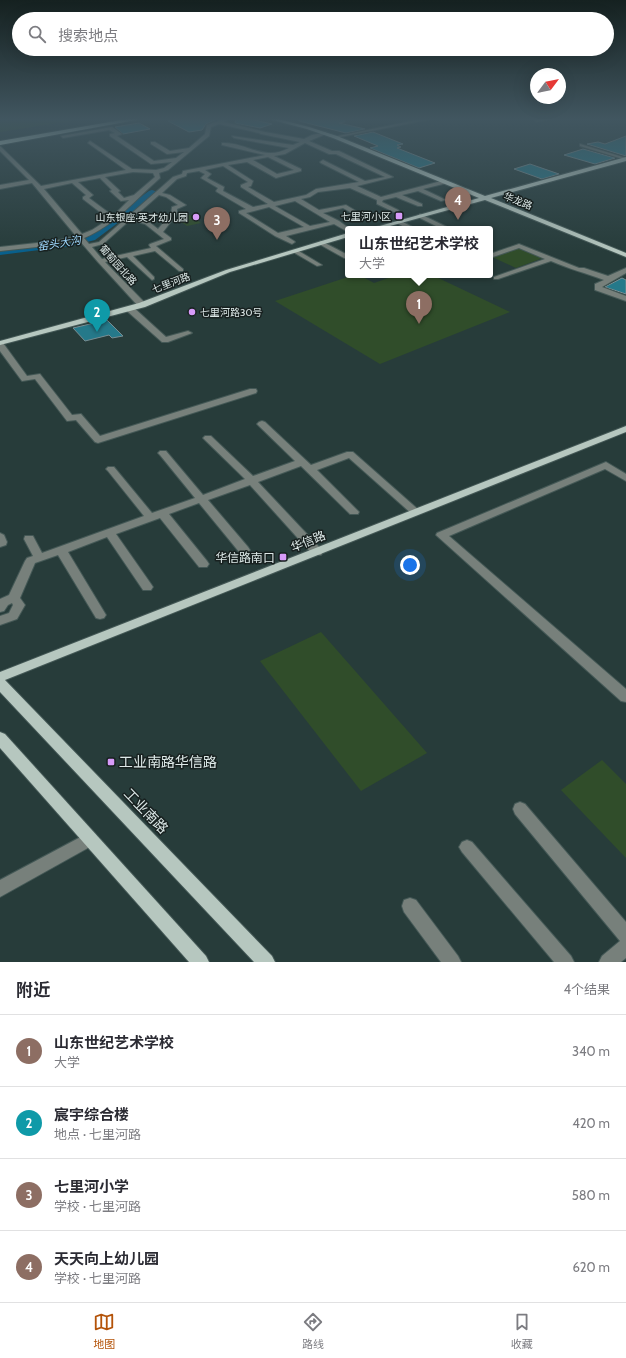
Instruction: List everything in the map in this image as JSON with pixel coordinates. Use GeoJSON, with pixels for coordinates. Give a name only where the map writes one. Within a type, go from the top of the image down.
{"type":"FeatureCollection","features":[{"type":"Feature","properties":{"kind":"main road","name":"华龙路"},"geometry":{"type":"LineString","coordinates":[[398,163],[626,255]]}},
{"type":"Feature","properties":{"kind":"main road"},"geometry":{"type":"LineString","coordinates":[[385,226],[612,163]]}},
{"type":"Feature","properties":{"kind":"main road","name":"七里河路"},"geometry":{"type":"LineString","coordinates":[[0,344],[142,305],[228,271],[345,236]]}},
{"type":"Feature","properties":{"kind":"main road","name":"华信路"},"geometry":{"type":"LineString","coordinates":[[0,677],[626,429]]}},
{"type":"Feature","properties":{"kind":"main road","name":"工业南路"},"geometry":{"type":"LineString","coordinates":[[0,683],[266,962]]}},
{"type":"Feature","properties":{"kind":"main road"},"geometry":{"type":"LineString","coordinates":[[0,738],[200,962]]}},
{"type":"Feature","properties":{"kind":"street","name":"葡萄园北路"},"geometry":{"type":"LineString","coordinates":[[15,163],[40,188],[100,261],[142,305]]}},
{"type":"Feature","properties":{"kind":"street"},"geometry":{"type":"LineString","coordinates":[[120,163],[130,170]]}},
{"type":"Feature","properties":{"kind":"street"},"geometry":{"type":"LineString","coordinates":[[153,163],[161,172],[175,178]]}},
{"type":"Feature","properties":{"kind":"street"},"geometry":{"type":"LineString","coordinates":[[0,249],[50,243],[80,237],[105,224],[161,172],[174,163]]}},
{"type":"Feature","properties":{"kind":"street"},"geometry":{"type":"LineString","coordinates":[[40,188],[130,170],[161,172],[200,169],[230,163]]}},
{"type":"Feature","properties":{"kind":"street"},"geometry":{"type":"LineString","coordinates":[[253,163],[276,176],[299,170],[286,163]]}},
{"type":"Feature","properties":{"kind":"street"},"geometry":{"type":"LineString","coordinates":[[325,163],[365,183]]}},
{"type":"Feature","properties":{"kind":"street"},"geometry":{"type":"LineString","coordinates":[[292,242],[280,235],[277,235],[241,212],[308,196],[316,191],[351,186],[390,177],[360,163]]}},
{"type":"Feature","properties":{"kind":"street"},"geometry":{"type":"LineString","coordinates":[[223,164],[251,182],[249,185],[243,186],[271,205],[310,228]]}},
{"type":"Feature","properties":{"kind":"street"},"geometry":{"type":"LineString","coordinates":[[200,169],[208,174],[204,178],[222,188],[219,191],[252,209]]}},
{"type":"Feature","properties":{"kind":"street"},"geometry":{"type":"LineString","coordinates":[[88,246],[101,243],[175,178],[184,175],[180,170]]}},
{"type":"Feature","properties":{"kind":"street"},"geometry":{"type":"LineString","coordinates":[[101,176],[117,191],[113,191],[123,200],[135,197]]}},
{"type":"Feature","properties":{"kind":"street"},"geometry":{"type":"LineString","coordinates":[[0,187],[33,181]]}},
{"type":"Feature","properties":{"kind":"street"},"geometry":{"type":"LineString","coordinates":[[73,181],[90,195],[85,198],[112,218]]}},
{"type":"Feature","properties":{"kind":"street"},"geometry":{"type":"LineString","coordinates":[[351,186],[380,199],[445,182]]}},
{"type":"Feature","properties":{"kind":"street"},"geometry":{"type":"LineString","coordinates":[[418,189],[443,200]]}},
{"type":"Feature","properties":{"kind":"street"},"geometry":{"type":"LineString","coordinates":[[157,193],[168,196],[183,205],[174,208],[174,214],[159,232]]}},
{"type":"Feature","properties":{"kind":"street"},"geometry":{"type":"LineString","coordinates":[[397,195],[420,205]]}},
{"type":"Feature","properties":{"kind":"street"},"geometry":{"type":"LineString","coordinates":[[296,199],[345,228]]}},
{"type":"Feature","properties":{"kind":"street"},"geometry":{"type":"LineString","coordinates":[[380,199],[378,203],[396,211]]}},
{"type":"Feature","properties":{"kind":"street"},"geometry":{"type":"LineString","coordinates":[[319,212],[344,206],[363,217]]}},
{"type":"Feature","properties":{"kind":"street"},"geometry":{"type":"LineString","coordinates":[[420,216],[441,226]]}},
{"type":"Feature","properties":{"kind":"street"},"geometry":{"type":"LineString","coordinates":[[129,218],[147,223],[169,239],[152,245],[181,270]]}},
{"type":"Feature","properties":{"kind":"street"},"geometry":{"type":"LineString","coordinates":[[280,235],[336,222]]}},
{"type":"Feature","properties":{"kind":"street"},"geometry":{"type":"LineString","coordinates":[[399,222],[407,226]]}},
{"type":"Feature","properties":{"kind":"street"},"geometry":{"type":"LineString","coordinates":[[321,243],[345,256]]}},
{"type":"Feature","properties":{"kind":"street"},"geometry":{"type":"LineString","coordinates":[[493,255],[519,246],[578,270],[582,269],[608,279]]}},
{"type":"Feature","properties":{"kind":"street"},"geometry":{"type":"LineString","coordinates":[[100,261],[156,249]]}},
{"type":"Feature","properties":{"kind":"street"},"geometry":{"type":"LineString","coordinates":[[295,251],[319,265]]}},
{"type":"Feature","properties":{"kind":"street"},"geometry":{"type":"LineString","coordinates":[[128,255],[152,278]]}},
{"type":"Feature","properties":{"kind":"street"},"geometry":{"type":"LineString","coordinates":[[496,278],[551,259]]}},
{"type":"Feature","properties":{"kind":"street"},"geometry":{"type":"LineString","coordinates":[[626,270],[598,286],[598,288],[626,299]]}},
{"type":"Feature","properties":{"kind":"street"},"geometry":{"type":"LineString","coordinates":[[130,308],[165,340],[188,333]]}},
{"type":"Feature","properties":{"kind":"street"},"geometry":{"type":"LineString","coordinates":[[0,344],[26,379],[37,376],[70,419],[78,416],[98,440],[253,391]]}},
{"type":"Feature","properties":{"kind":"street"},"geometry":{"type":"LineString","coordinates":[[262,424],[354,512]]}},
{"type":"Feature","properties":{"kind":"street"},"geometry":{"type":"LineString","coordinates":[[208,438],[251,480],[317,552]]}},
{"type":"Feature","properties":{"kind":"street"},"geometry":{"type":"LineString","coordinates":[[163,453],[244,550]]}},
{"type":"Feature","properties":{"kind":"street"},"geometry":{"type":"LineString","coordinates":[[310,469],[350,454],[416,512]]}},
{"type":"Feature","properties":{"kind":"street"},"geometry":{"type":"LineString","coordinates":[[0,608],[3,602],[14,598],[31,561],[302,462]]}},
{"type":"Feature","properties":{"kind":"street"},"geometry":{"type":"LineString","coordinates":[[626,478],[606,465],[441,535],[626,697]]}},
{"type":"Feature","properties":{"kind":"street"},"geometry":{"type":"LineString","coordinates":[[111,469],[150,517]]}},
{"type":"Feature","properties":{"kind":"street"},"geometry":{"type":"LineString","coordinates":[[162,513],[203,564]]}},
{"type":"Feature","properties":{"kind":"street"},"geometry":{"type":"LineString","coordinates":[[110,532],[147,587]]}},
{"type":"Feature","properties":{"kind":"street"},"geometry":{"type":"LineString","coordinates":[[0,537],[2,542],[0,543]]}},
{"type":"Feature","properties":{"kind":"street"},"geometry":{"type":"LineString","coordinates":[[29,539],[39,558]]}},
{"type":"Feature","properties":{"kind":"street"},"geometry":{"type":"LineString","coordinates":[[61,550],[100,615]]}},
{"type":"Feature","properties":{"kind":"street"},"geometry":{"type":"LineString","coordinates":[[0,621],[13,616],[19,604],[14,598]]}},
{"type":"Feature","properties":{"kind":"street"},"geometry":{"type":"LineString","coordinates":[[520,809],[626,936]]}},
{"type":"Feature","properties":{"kind":"street"},"geometry":{"type":"LineString","coordinates":[[0,889],[90,839]]}},
{"type":"Feature","properties":{"kind":"street"},"geometry":{"type":"LineString","coordinates":[[467,847],[565,962]]}},
{"type":"Feature","properties":{"kind":"street"},"geometry":{"type":"LineString","coordinates":[[410,906],[452,962]]}},
{"type":"Feature","properties":{"kind":"street"},"geometry":{"type":"LineString","coordinates":[[608,962],[626,947]]}},
{"type":"Feature","properties":{"kind":"green space"},"geometry":{"type":"Polygon","coordinates":[[[187,213],[201,223],[187,226],[177,219],[179,215],[187,213]]]}},
{"type":"Feature","properties":{"kind":"green space"},"geometry":{"type":"Polygon","coordinates":[[[519,248],[543,258],[516,268],[493,257],[519,248]]]}},
{"type":"Feature","properties":{"kind":"green space"},"geometry":{"type":"Polygon","coordinates":[[[345,278],[365,278],[374,283],[388,278],[438,278],[510,312],[380,364],[275,301],[345,278]]]}},
{"type":"Feature","properties":{"kind":"green space"},"geometry":{"type":"Polygon","coordinates":[[[321,632],[427,753],[361,791],[260,661],[321,632]]]}},
{"type":"Feature","properties":{"kind":"green space"},"geometry":{"type":"Polygon","coordinates":[[[602,760],[626,784],[626,858],[561,790],[602,760]]]}},
{"type":"Feature","properties":{"kind":"building"},"geometry":{"type":"Polygon","coordinates":[[[406,163],[435,163],[419,168],[406,163]]]}},
{"type":"Feature","properties":{"kind":"building"},"geometry":{"type":"Polygon","coordinates":[[[530,164],[559,174],[542,179],[514,169],[530,164]]]}},
{"type":"Feature","properties":{"kind":"building"},"geometry":{"type":"Polygon","coordinates":[[[622,278],[626,280],[626,294],[605,287],[622,278]]]}},
{"type":"Feature","properties":{"kind":"building"},"geometry":{"type":"Polygon","coordinates":[[[107,320],[123,336],[112,338],[109,335],[85,341],[73,328],[107,320]]]}},
{"type":"Feature","properties":{"kind":"waterway","name":"窑头大沟"},"geometry":{"type":"LineString","coordinates":[[0,252],[71,243],[91,238],[152,193]]}},
{"type":"Feature","properties":{"kind":"place","name":"七里河小区"},"geometry":{"type":"Point","coordinates":[399,216]}},
{"type":"Feature","properties":{"kind":"place","name":"山东银座·英才幼儿园"},"geometry":{"type":"Point","coordinates":[196,217]}},
{"type":"Feature","properties":{"kind":"place","name":"天天向上幼儿园"},"geometry":{"type":"Point","coordinates":[458,220]}},
{"type":"Feature","properties":{"kind":"place","name":"七里河小学"},"geometry":{"type":"Point","coordinates":[217,240]}},
{"type":"Feature","properties":{"kind":"place","name":"七里河路30号"},"geometry":{"type":"Point","coordinates":[192,312]}},
{"type":"Feature","properties":{"kind":"place","name":"山东世纪艺术学校"},"geometry":{"type":"Point","coordinates":[419,324]}},
{"type":"Feature","properties":{"kind":"place","name":"宸宇综合楼"},"geometry":{"type":"Point","coordinates":[97,332]}},
{"type":"Feature","properties":{"kind":"place","name":"华信路南口"},"geometry":{"type":"Point","coordinates":[283,557]}},
{"type":"Feature","properties":{"kind":"place","name":"工业南路华信路"},"geometry":{"type":"Point","coordinates":[111,762]}}]}
